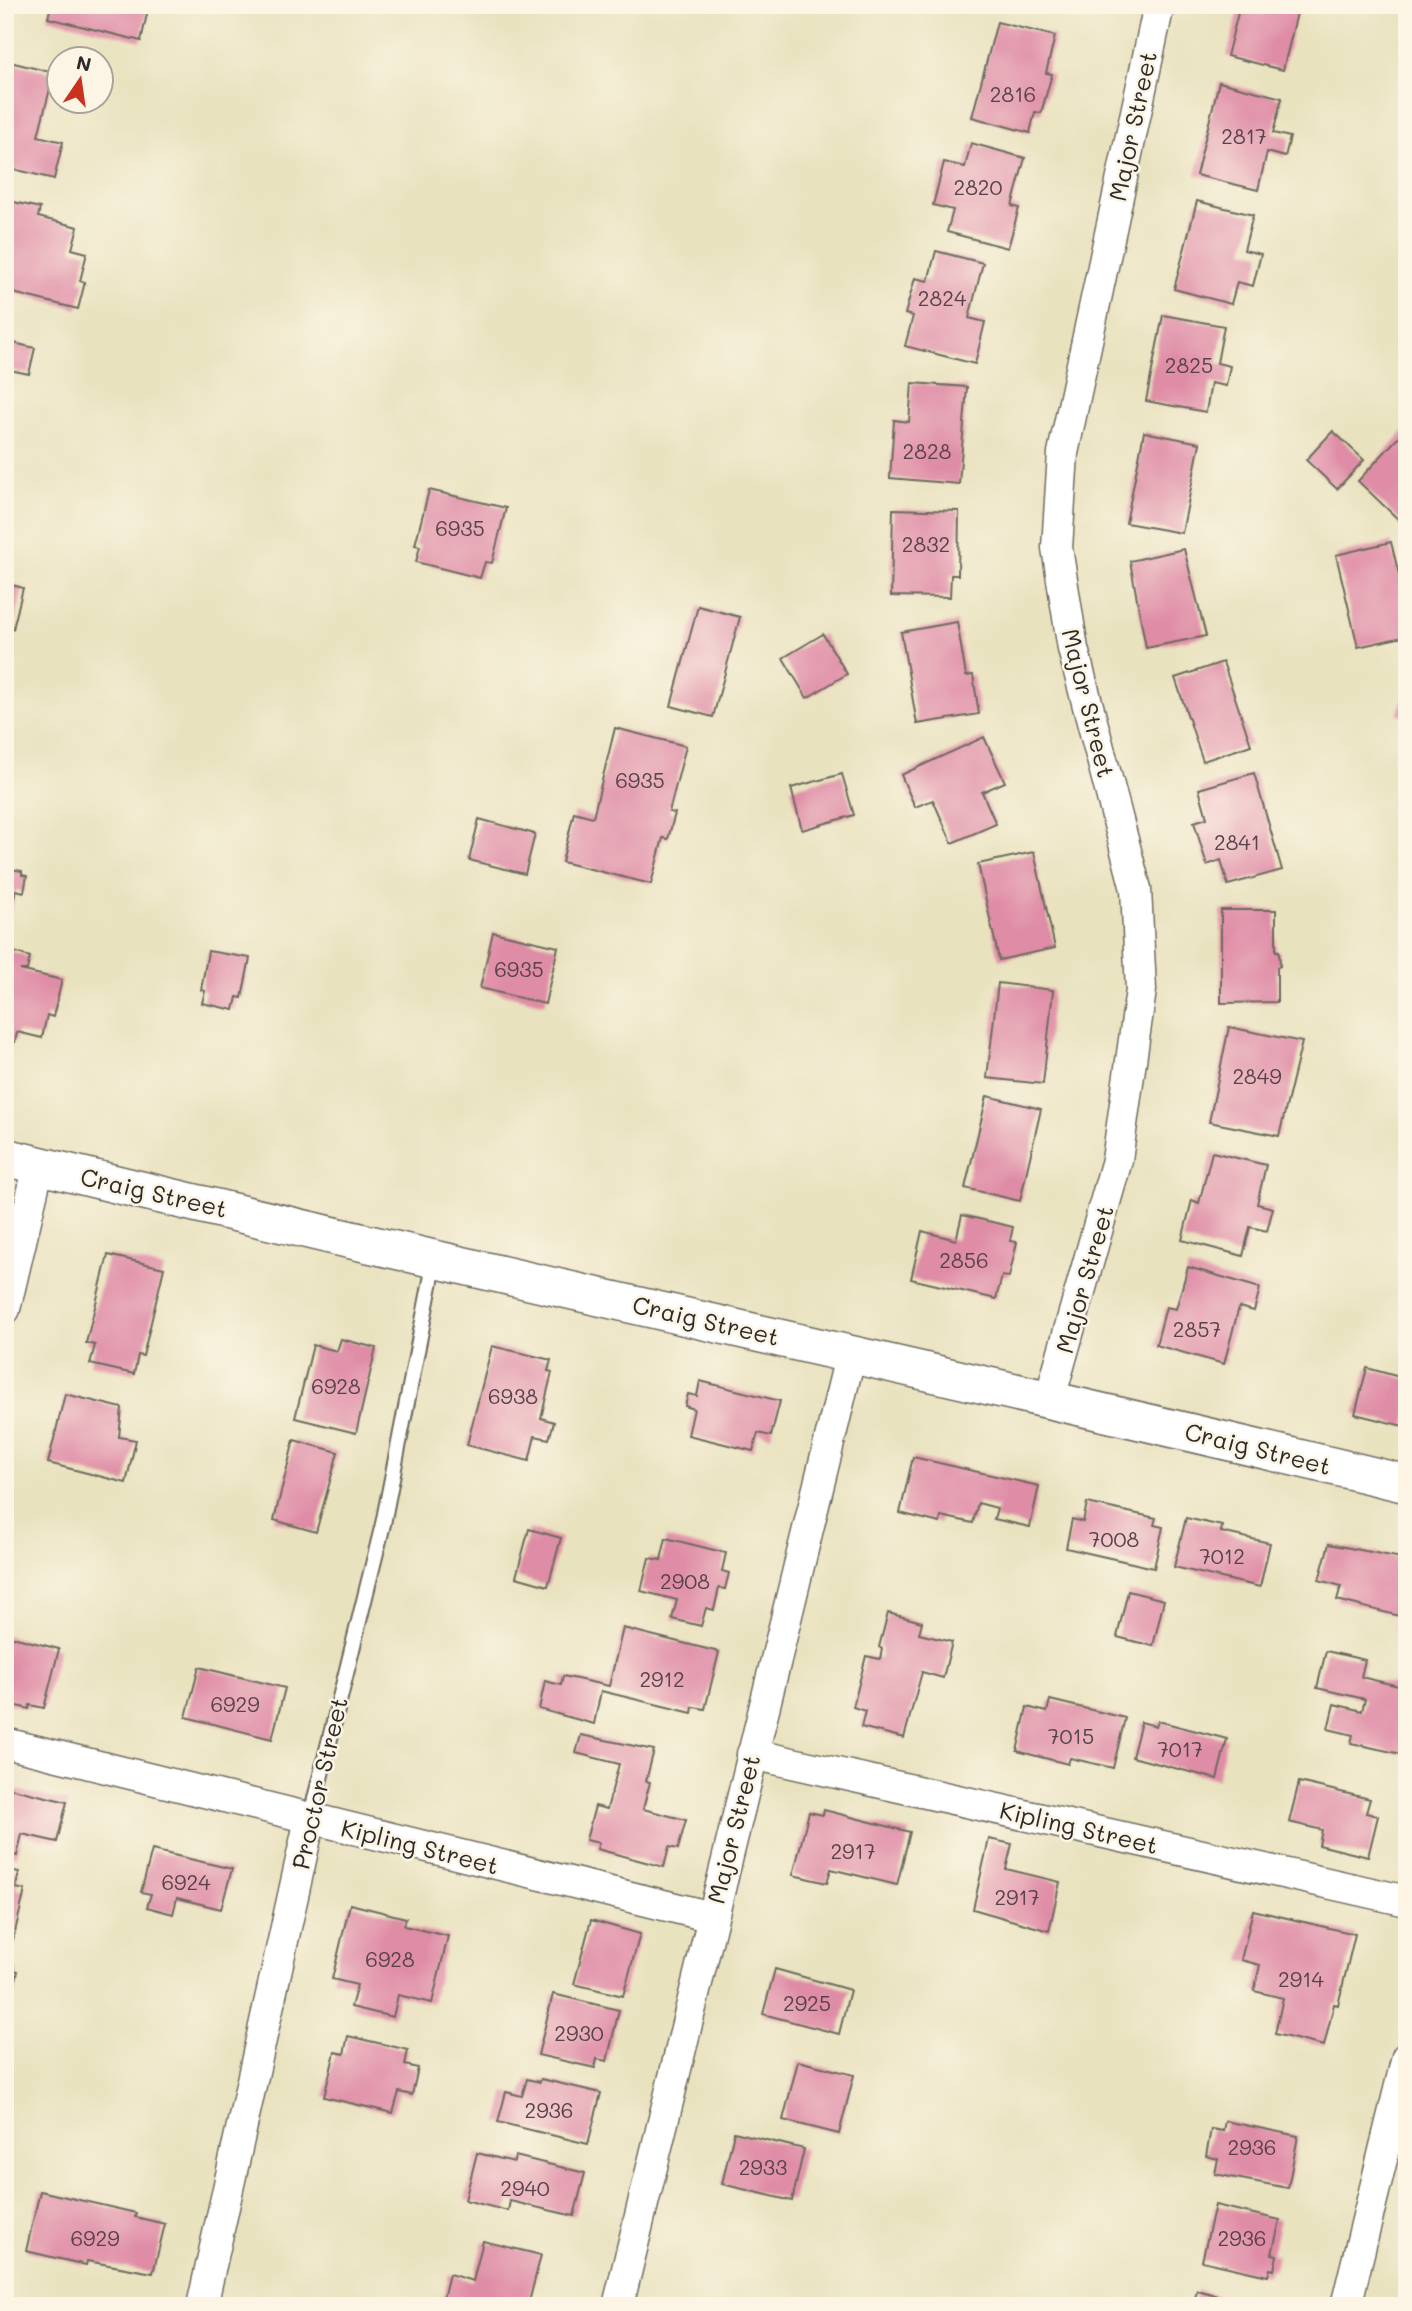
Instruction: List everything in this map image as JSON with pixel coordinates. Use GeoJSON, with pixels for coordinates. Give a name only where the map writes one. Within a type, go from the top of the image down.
{"type":"FeatureCollection","features":[{"type":"Feature","properties":{"kind":"street","name":"Major Street"},"geometry":{"type":"LineString","coordinates":[[1050,1398],[1117,1160],[1141,990],[1136,889],[1073,649],[1057,548],[1063,453],[1159,5]]}},
{"type":"Feature","properties":{"kind":"street","name":"Craig Street"},"geometry":{"type":"LineString","coordinates":[[22,1161],[435,1259],[1050,1398],[1407,1484]]}},
{"type":"Feature","properties":{"kind":"street"},"geometry":{"type":"LineString","coordinates":[[5,1309],[22,1161]]}},
{"type":"Feature","properties":{"kind":"street","name":"Major Street"},"geometry":{"type":"LineString","coordinates":[[618,2306],[851,1353]]}},
{"type":"Feature","properties":{"kind":"street","name":"Kipling Street"},"geometry":{"type":"LineString","coordinates":[[5,1744],[712,1917]]}},
{"type":"Feature","properties":{"kind":"street","name":"Kipling Street"},"geometry":{"type":"LineString","coordinates":[[752,1754],[1407,1901]]}},
{"type":"Feature","properties":{"kind":"street","name":"Proctor Street"},"geometry":{"type":"LineString","coordinates":[[202,2306],[310,1819]]}},
{"type":"Feature","properties":{"kind":"street"},"geometry":{"type":"LineString","coordinates":[[1346,2306],[1407,2057]]}},
{"type":"Feature","properties":{"kind":"lane","name":"Proctor Street"},"geometry":{"type":"LineString","coordinates":[[310,1819],[383,1524],[435,1259]]}},
{"type":"Feature","properties":{"kind":"building"},"geometry":{"type":"Polygon","coordinates":[[[51,5],[149,5],[141,41],[48,18],[51,5]]]}},
{"type":"Feature","properties":{"kind":"building"},"geometry":{"type":"Polygon","coordinates":[[[1040,5],[1067,5],[1065,12],[1040,5]]]}},
{"type":"Feature","properties":{"kind":"building"},"geometry":{"type":"Polygon","coordinates":[[[1240,5],[1299,5],[1283,70],[1227,56],[1240,5]]]}},
{"type":"Feature","properties":{"kind":"building"},"geometry":{"type":"Polygon","coordinates":[[[997,22],[1055,36],[1046,73],[1052,74],[1041,113],[1035,112],[1030,133],[972,117],[997,22]]]}},
{"type":"Feature","properties":{"kind":"building"},"geometry":{"type":"Polygon","coordinates":[[[10,62],[46,71],[46,104],[38,136],[63,142],[54,179],[5,167],[5,83],[10,62]]]}},
{"type":"Feature","properties":{"kind":"building"},"geometry":{"type":"Polygon","coordinates":[[[1219,82],[1282,98],[1273,133],[1290,137],[1285,157],[1267,152],[1258,190],[1196,175],[1219,82]]]}},
{"type":"Feature","properties":{"kind":"building"},"geometry":{"type":"Polygon","coordinates":[[[971,143],[1025,158],[1012,206],[1019,208],[1008,248],[947,232],[953,210],[933,205],[944,162],[965,167],[971,143]]]}},
{"type":"Feature","properties":{"kind":"building"},"geometry":{"type":"Polygon","coordinates":[[[5,200],[40,208],[38,217],[78,227],[72,249],[87,253],[80,281],[85,282],[78,309],[5,291],[5,265],[13,244],[5,242],[5,200]]]}},
{"type":"Feature","properties":{"kind":"building"},"geometry":{"type":"Polygon","coordinates":[[[1197,201],[1253,215],[1244,250],[1261,254],[1253,286],[1237,282],[1231,304],[1174,289],[1197,201]]]}},
{"type":"Feature","properties":{"kind":"building"},"geometry":{"type":"Polygon","coordinates":[[[936,251],[983,263],[969,318],[985,322],[975,364],[905,346],[913,316],[905,314],[915,278],[928,281],[936,251]]]}},
{"type":"Feature","properties":{"kind":"building"},"geometry":{"type":"Polygon","coordinates":[[[1163,315],[1224,326],[1217,363],[1230,366],[1226,386],[1211,383],[1206,412],[1146,401],[1163,315]]]}},
{"type":"Feature","properties":{"kind":"building"},"geometry":{"type":"Polygon","coordinates":[[[5,341],[35,348],[29,374],[5,369],[5,341]]]}},
{"type":"Feature","properties":{"kind":"building"},"geometry":{"type":"Polygon","coordinates":[[[912,383],[967,387],[959,484],[890,478],[894,420],[909,422],[912,383]]]}},
{"type":"Feature","properties":{"kind":"building"},"geometry":{"type":"Polygon","coordinates":[[[1407,428],[1407,516],[1401,522],[1358,481],[1407,428]]]}},
{"type":"Feature","properties":{"kind":"building"},"geometry":{"type":"Polygon","coordinates":[[[1333,431],[1364,460],[1337,489],[1306,460],[1333,431]]]}},
{"type":"Feature","properties":{"kind":"building"},"geometry":{"type":"Polygon","coordinates":[[[1144,432],[1200,443],[1182,533],[1126,523],[1144,432]]]}},
{"type":"Feature","properties":{"kind":"building"},"geometry":{"type":"Polygon","coordinates":[[[429,490],[506,508],[492,563],[485,562],[480,578],[416,562],[420,546],[415,545],[429,490]]]}},
{"type":"Feature","properties":{"kind":"building"},"geometry":{"type":"Polygon","coordinates":[[[893,509],[959,511],[958,575],[951,575],[950,597],[891,596],[893,509]]]}},
{"type":"Feature","properties":{"kind":"building"},"geometry":{"type":"Polygon","coordinates":[[[1391,542],[1399,575],[1404,574],[1407,585],[1407,636],[1358,647],[1336,555],[1391,542]]]}},
{"type":"Feature","properties":{"kind":"building"},"geometry":{"type":"Polygon","coordinates":[[[1184,549],[1206,636],[1146,648],[1130,561],[1184,549]]]}},
{"type":"Feature","properties":{"kind":"building"},"geometry":{"type":"Polygon","coordinates":[[[5,583],[23,588],[13,629],[5,627],[5,583]]]}},
{"type":"Feature","properties":{"kind":"building"},"geometry":{"type":"Polygon","coordinates":[[[698,606],[740,617],[713,717],[671,706],[698,606]]]}},
{"type":"Feature","properties":{"kind":"building"},"geometry":{"type":"Polygon","coordinates":[[[957,622],[966,676],[973,675],[979,714],[917,724],[901,632],[957,622]]]}},
{"type":"Feature","properties":{"kind":"building"},"geometry":{"type":"Polygon","coordinates":[[[823,634],[847,674],[807,698],[783,658],[823,634]]]}},
{"type":"Feature","properties":{"kind":"building"},"geometry":{"type":"Polygon","coordinates":[[[1223,662],[1251,745],[1203,761],[1175,678],[1223,662]]]}},
{"type":"Feature","properties":{"kind":"building"},"geometry":{"type":"Polygon","coordinates":[[[1407,692],[1407,718],[1397,713],[1407,692]]]}},
{"type":"Feature","properties":{"kind":"building"},"geometry":{"type":"Polygon","coordinates":[[[615,728],[686,746],[669,812],[675,813],[668,839],[663,838],[651,884],[562,862],[574,812],[593,817],[615,728]]]}},
{"type":"Feature","properties":{"kind":"building"},"geometry":{"type":"Polygon","coordinates":[[[984,737],[1005,782],[982,792],[996,824],[952,843],[933,800],[915,807],[901,775],[984,737]]]}},
{"type":"Feature","properties":{"kind":"building"},"geometry":{"type":"Polygon","coordinates":[[[1254,773],[1282,870],[1228,885],[1221,860],[1207,865],[1194,822],[1207,818],[1199,789],[1254,773]]]}},
{"type":"Feature","properties":{"kind":"building"},"geometry":{"type":"Polygon","coordinates":[[[842,774],[854,815],[802,830],[791,788],[842,774]]]}},
{"type":"Feature","properties":{"kind":"building"},"geometry":{"type":"Polygon","coordinates":[[[479,819],[535,834],[525,874],[469,860],[479,819]]]}},
{"type":"Feature","properties":{"kind":"building"},"geometry":{"type":"Polygon","coordinates":[[[1034,852],[1055,948],[999,960],[978,864],[1034,852]]]}},
{"type":"Feature","properties":{"kind":"building"},"geometry":{"type":"Polygon","coordinates":[[[5,868],[22,871],[22,875],[27,876],[24,892],[16,890],[9,918],[5,917],[5,868]]]}},
{"type":"Feature","properties":{"kind":"building"},"geometry":{"type":"Polygon","coordinates":[[[1221,910],[1276,910],[1276,951],[1279,951],[1280,966],[1277,967],[1277,1002],[1221,1003],[1221,910]]]}},
{"type":"Feature","properties":{"kind":"building"},"geometry":{"type":"Polygon","coordinates":[[[493,932],[558,947],[545,1004],[480,988],[493,932]]]}},
{"type":"Feature","properties":{"kind":"building"},"geometry":{"type":"Polygon","coordinates":[[[5,949],[30,957],[27,970],[20,970],[62,980],[53,1017],[47,1015],[42,1038],[17,1032],[15,1042],[5,1040],[5,949]]]}},
{"type":"Feature","properties":{"kind":"building"},"geometry":{"type":"Polygon","coordinates":[[[208,951],[250,958],[242,998],[237,997],[234,1010],[202,1003],[205,991],[201,990],[208,951]]]}},
{"type":"Feature","properties":{"kind":"building"},"geometry":{"type":"Polygon","coordinates":[[[998,983],[1053,990],[1043,1084],[987,1078],[998,983]]]}},
{"type":"Feature","properties":{"kind":"building"},"geometry":{"type":"Polygon","coordinates":[[[1229,1027],[1302,1042],[1279,1136],[1209,1122],[1229,1027]]]}},
{"type":"Feature","properties":{"kind":"building"},"geometry":{"type":"Polygon","coordinates":[[[987,1096],[1041,1109],[1020,1201],[965,1188],[987,1096]]]}},
{"type":"Feature","properties":{"kind":"building"},"geometry":{"type":"Polygon","coordinates":[[[1212,1152],[1266,1165],[1257,1204],[1273,1208],[1267,1231],[1250,1227],[1243,1256],[1182,1240],[1192,1200],[1199,1203],[1212,1152]]]}},
{"type":"Feature","properties":{"kind":"building"},"geometry":{"type":"Polygon","coordinates":[[[962,1215],[1013,1227],[1010,1241],[1017,1242],[1009,1277],[1002,1276],[996,1299],[911,1279],[922,1231],[956,1240],[962,1215]]]}},
{"type":"Feature","properties":{"kind":"building"},"geometry":{"type":"Polygon","coordinates":[[[108,1255],[164,1268],[143,1356],[138,1355],[134,1374],[90,1364],[95,1345],[86,1343],[108,1255]]]}},
{"type":"Feature","properties":{"kind":"building"},"geometry":{"type":"Polygon","coordinates":[[[1188,1267],[1260,1288],[1254,1311],[1239,1307],[1224,1364],[1156,1345],[1166,1307],[1176,1309],[1188,1267]]]}},
{"type":"Feature","properties":{"kind":"building"},"geometry":{"type":"Polygon","coordinates":[[[341,1339],[376,1348],[356,1433],[295,1418],[313,1345],[337,1351],[341,1339]]]}},
{"type":"Feature","properties":{"kind":"building"},"geometry":{"type":"Polygon","coordinates":[[[492,1346],[551,1360],[548,1371],[552,1372],[541,1418],[554,1422],[549,1439],[535,1436],[529,1461],[467,1445],[492,1346]]]}},
{"type":"Feature","properties":{"kind":"building"},"geometry":{"type":"Polygon","coordinates":[[[1367,1368],[1407,1379],[1407,1427],[1355,1414],[1367,1368]]]}},
{"type":"Feature","properties":{"kind":"building"},"geometry":{"type":"Polygon","coordinates":[[[700,1381],[780,1401],[771,1436],[758,1433],[753,1451],[688,1435],[694,1409],[685,1406],[688,1394],[697,1396],[700,1381]]]}},
{"type":"Feature","properties":{"kind":"building"},"geometry":{"type":"Polygon","coordinates":[[[65,1394],[122,1408],[119,1437],[136,1440],[126,1483],[48,1463],[65,1394]]]}},
{"type":"Feature","properties":{"kind":"building"},"geometry":{"type":"Polygon","coordinates":[[[294,1440],[338,1452],[316,1532],[274,1520],[294,1440]]]}},
{"type":"Feature","properties":{"kind":"building"},"geometry":{"type":"Polygon","coordinates":[[[913,1457],[1039,1486],[1030,1527],[994,1519],[997,1508],[978,1503],[973,1523],[941,1516],[940,1523],[900,1513],[913,1457]]]}},
{"type":"Feature","properties":{"kind":"building"},"geometry":{"type":"Polygon","coordinates":[[[1087,1503],[1156,1518],[1154,1525],[1163,1527],[1154,1568],[1066,1548],[1072,1519],[1083,1522],[1087,1503]]]}},
{"type":"Feature","properties":{"kind":"building"},"geometry":{"type":"Polygon","coordinates":[[[1186,1518],[1222,1526],[1221,1532],[1270,1543],[1260,1587],[1174,1567],[1186,1518]]]}},
{"type":"Feature","properties":{"kind":"building"},"geometry":{"type":"Polygon","coordinates":[[[529,1529],[561,1538],[548,1586],[516,1577],[529,1529]]]}},
{"type":"Feature","properties":{"kind":"building"},"geometry":{"type":"Polygon","coordinates":[[[666,1538],[726,1553],[722,1571],[729,1573],[725,1589],[719,1588],[714,1610],[706,1608],[701,1626],[672,1619],[677,1600],[641,1591],[649,1558],[661,1560],[666,1538]]]}},
{"type":"Feature","properties":{"kind":"building"},"geometry":{"type":"Polygon","coordinates":[[[1329,1544],[1407,1559],[1407,1618],[1337,1600],[1341,1586],[1319,1580],[1329,1544]]]}},
{"type":"Feature","properties":{"kind":"building"},"geometry":{"type":"Polygon","coordinates":[[[1128,1591],[1164,1600],[1153,1646],[1117,1637],[1128,1591]]]}},
{"type":"Feature","properties":{"kind":"building"},"geometry":{"type":"Polygon","coordinates":[[[888,1613],[922,1622],[919,1634],[952,1642],[943,1678],[922,1672],[904,1738],[861,1727],[865,1711],[853,1707],[866,1656],[880,1659],[882,1649],[879,1647],[888,1613]]]}},
{"type":"Feature","properties":{"kind":"building"},"geometry":{"type":"Polygon","coordinates":[[[623,1628],[719,1652],[705,1709],[693,1707],[692,1713],[601,1691],[594,1724],[539,1709],[545,1681],[561,1685],[563,1676],[609,1686],[623,1628]]]}},
{"type":"Feature","properties":{"kind":"building"},"geometry":{"type":"Polygon","coordinates":[[[5,1635],[59,1649],[44,1708],[30,1705],[29,1709],[5,1703],[5,1635]]]}},
{"type":"Feature","properties":{"kind":"building"},"geometry":{"type":"Polygon","coordinates":[[[1326,1651],[1365,1660],[1361,1677],[1407,1688],[1407,1731],[1401,1754],[1351,1743],[1353,1735],[1328,1729],[1334,1704],[1362,1711],[1365,1699],[1317,1688],[1326,1651]]]}},
{"type":"Feature","properties":{"kind":"building"},"geometry":{"type":"Polygon","coordinates":[[[199,1667],[285,1688],[272,1739],[186,1717],[199,1667]]]}},
{"type":"Feature","properties":{"kind":"building"},"geometry":{"type":"Polygon","coordinates":[[[1050,1700],[1125,1718],[1113,1768],[1070,1758],[1068,1764],[1017,1751],[1027,1707],[1047,1712],[1050,1700]]]}},
{"type":"Feature","properties":{"kind":"building"},"geometry":{"type":"Polygon","coordinates":[[[1158,1721],[1227,1739],[1217,1779],[1132,1757],[1141,1722],[1156,1726],[1158,1721]]]}},
{"type":"Feature","properties":{"kind":"building"},"geometry":{"type":"Polygon","coordinates":[[[581,1735],[654,1750],[646,1781],[650,1782],[643,1809],[686,1820],[678,1849],[669,1847],[664,1867],[597,1849],[599,1843],[586,1840],[595,1806],[607,1809],[619,1764],[576,1753],[581,1735]]]}},
{"type":"Feature","properties":{"kind":"building"},"geometry":{"type":"Polygon","coordinates":[[[1299,1782],[1370,1799],[1366,1813],[1378,1816],[1368,1857],[1319,1845],[1322,1830],[1289,1822],[1299,1782]]]}},
{"type":"Feature","properties":{"kind":"building"},"geometry":{"type":"Polygon","coordinates":[[[5,1787],[67,1802],[57,1842],[22,1834],[17,1856],[5,1853],[5,1787]]]}},
{"type":"Feature","properties":{"kind":"building"},"geometry":{"type":"Polygon","coordinates":[[[824,1810],[910,1832],[897,1885],[831,1869],[827,1883],[793,1875],[809,1812],[823,1815],[824,1810]]]}},
{"type":"Feature","properties":{"kind":"building"},"geometry":{"type":"Polygon","coordinates":[[[989,1839],[1012,1844],[1006,1869],[1060,1882],[1049,1931],[973,1909],[989,1839]]]}},
{"type":"Feature","properties":{"kind":"building"},"geometry":{"type":"Polygon","coordinates":[[[152,1850],[232,1869],[221,1909],[177,1898],[173,1914],[147,1907],[151,1894],[141,1892],[152,1850]]]}},
{"type":"Feature","properties":{"kind":"building"},"geometry":{"type":"Polygon","coordinates":[[[5,1869],[19,1872],[16,1888],[25,1890],[13,1940],[5,1938],[5,1869]]]}},
{"type":"Feature","properties":{"kind":"building"},"geometry":{"type":"Polygon","coordinates":[[[350,1904],[406,1918],[404,1926],[448,1936],[432,2003],[398,1995],[393,2017],[351,2007],[357,1985],[332,1979],[350,1904]]]}},
{"type":"Feature","properties":{"kind":"building"},"geometry":{"type":"Polygon","coordinates":[[[1253,1910],[1355,1934],[1338,2005],[1334,2004],[1324,2046],[1275,2034],[1283,1998],[1254,1991],[1260,1965],[1241,1960],[1253,1910]]]}},
{"type":"Feature","properties":{"kind":"building"},"geometry":{"type":"Polygon","coordinates":[[[591,1920],[640,1934],[623,1996],[574,1984],[591,1920]]]}},
{"type":"Feature","properties":{"kind":"building"},"geometry":{"type":"Polygon","coordinates":[[[5,1968],[18,1971],[13,1993],[5,1991],[5,1968]]]}},
{"type":"Feature","properties":{"kind":"building"},"geometry":{"type":"Polygon","coordinates":[[[775,1969],[850,1990],[839,2034],[763,2014],[775,1969]]]}},
{"type":"Feature","properties":{"kind":"building"},"geometry":{"type":"Polygon","coordinates":[[[553,1994],[619,2010],[607,2061],[597,2059],[595,2068],[538,2055],[553,1994]]]}},
{"type":"Feature","properties":{"kind":"building"},"geometry":{"type":"Polygon","coordinates":[[[348,2036],[408,2050],[405,2065],[418,2068],[412,2095],[399,2092],[393,2113],[324,2097],[335,2052],[344,2054],[348,2036]]]}},
{"type":"Feature","properties":{"kind":"building"},"geometry":{"type":"Polygon","coordinates":[[[798,2061],[854,2075],[839,2134],[783,2120],[798,2061]]]}},
{"type":"Feature","properties":{"kind":"building"},"geometry":{"type":"Polygon","coordinates":[[[527,2079],[540,2082],[541,2079],[601,2093],[588,2144],[498,2122],[506,2092],[522,2096],[527,2079]]]}},
{"type":"Feature","properties":{"kind":"building"},"geometry":{"type":"Polygon","coordinates":[[[1225,2121],[1298,2136],[1288,2188],[1215,2174],[1218,2159],[1206,2156],[1211,2129],[1223,2131],[1225,2121]]]}},
{"type":"Feature","properties":{"kind":"building"},"geometry":{"type":"Polygon","coordinates":[[[734,2132],[804,2149],[792,2201],[722,2184],[734,2132]]]}},
{"type":"Feature","properties":{"kind":"building"},"geometry":{"type":"Polygon","coordinates":[[[477,2153],[514,2162],[515,2156],[585,2173],[574,2216],[510,2201],[508,2211],[465,2200],[477,2153]]]}},
{"type":"Feature","properties":{"kind":"building"},"geometry":{"type":"Polygon","coordinates":[[[40,2191],[136,2213],[135,2217],[165,2224],[153,2273],[87,2261],[86,2265],[26,2251],[40,2191]]]}},
{"type":"Feature","properties":{"kind":"building"},"geometry":{"type":"Polygon","coordinates":[[[1215,2205],[1280,2220],[1272,2254],[1277,2255],[1274,2270],[1270,2269],[1268,2276],[1202,2261],[1215,2205]]]}},
{"type":"Feature","properties":{"kind":"building"},"geometry":{"type":"Polygon","coordinates":[[[483,2241],[541,2255],[528,2306],[441,2306],[449,2274],[473,2281],[483,2241]]]}},
{"type":"Feature","properties":{"kind":"building"},"geometry":{"type":"Polygon","coordinates":[[[1197,2290],[1242,2302],[1241,2306],[1193,2306],[1197,2290]]]}}]}
